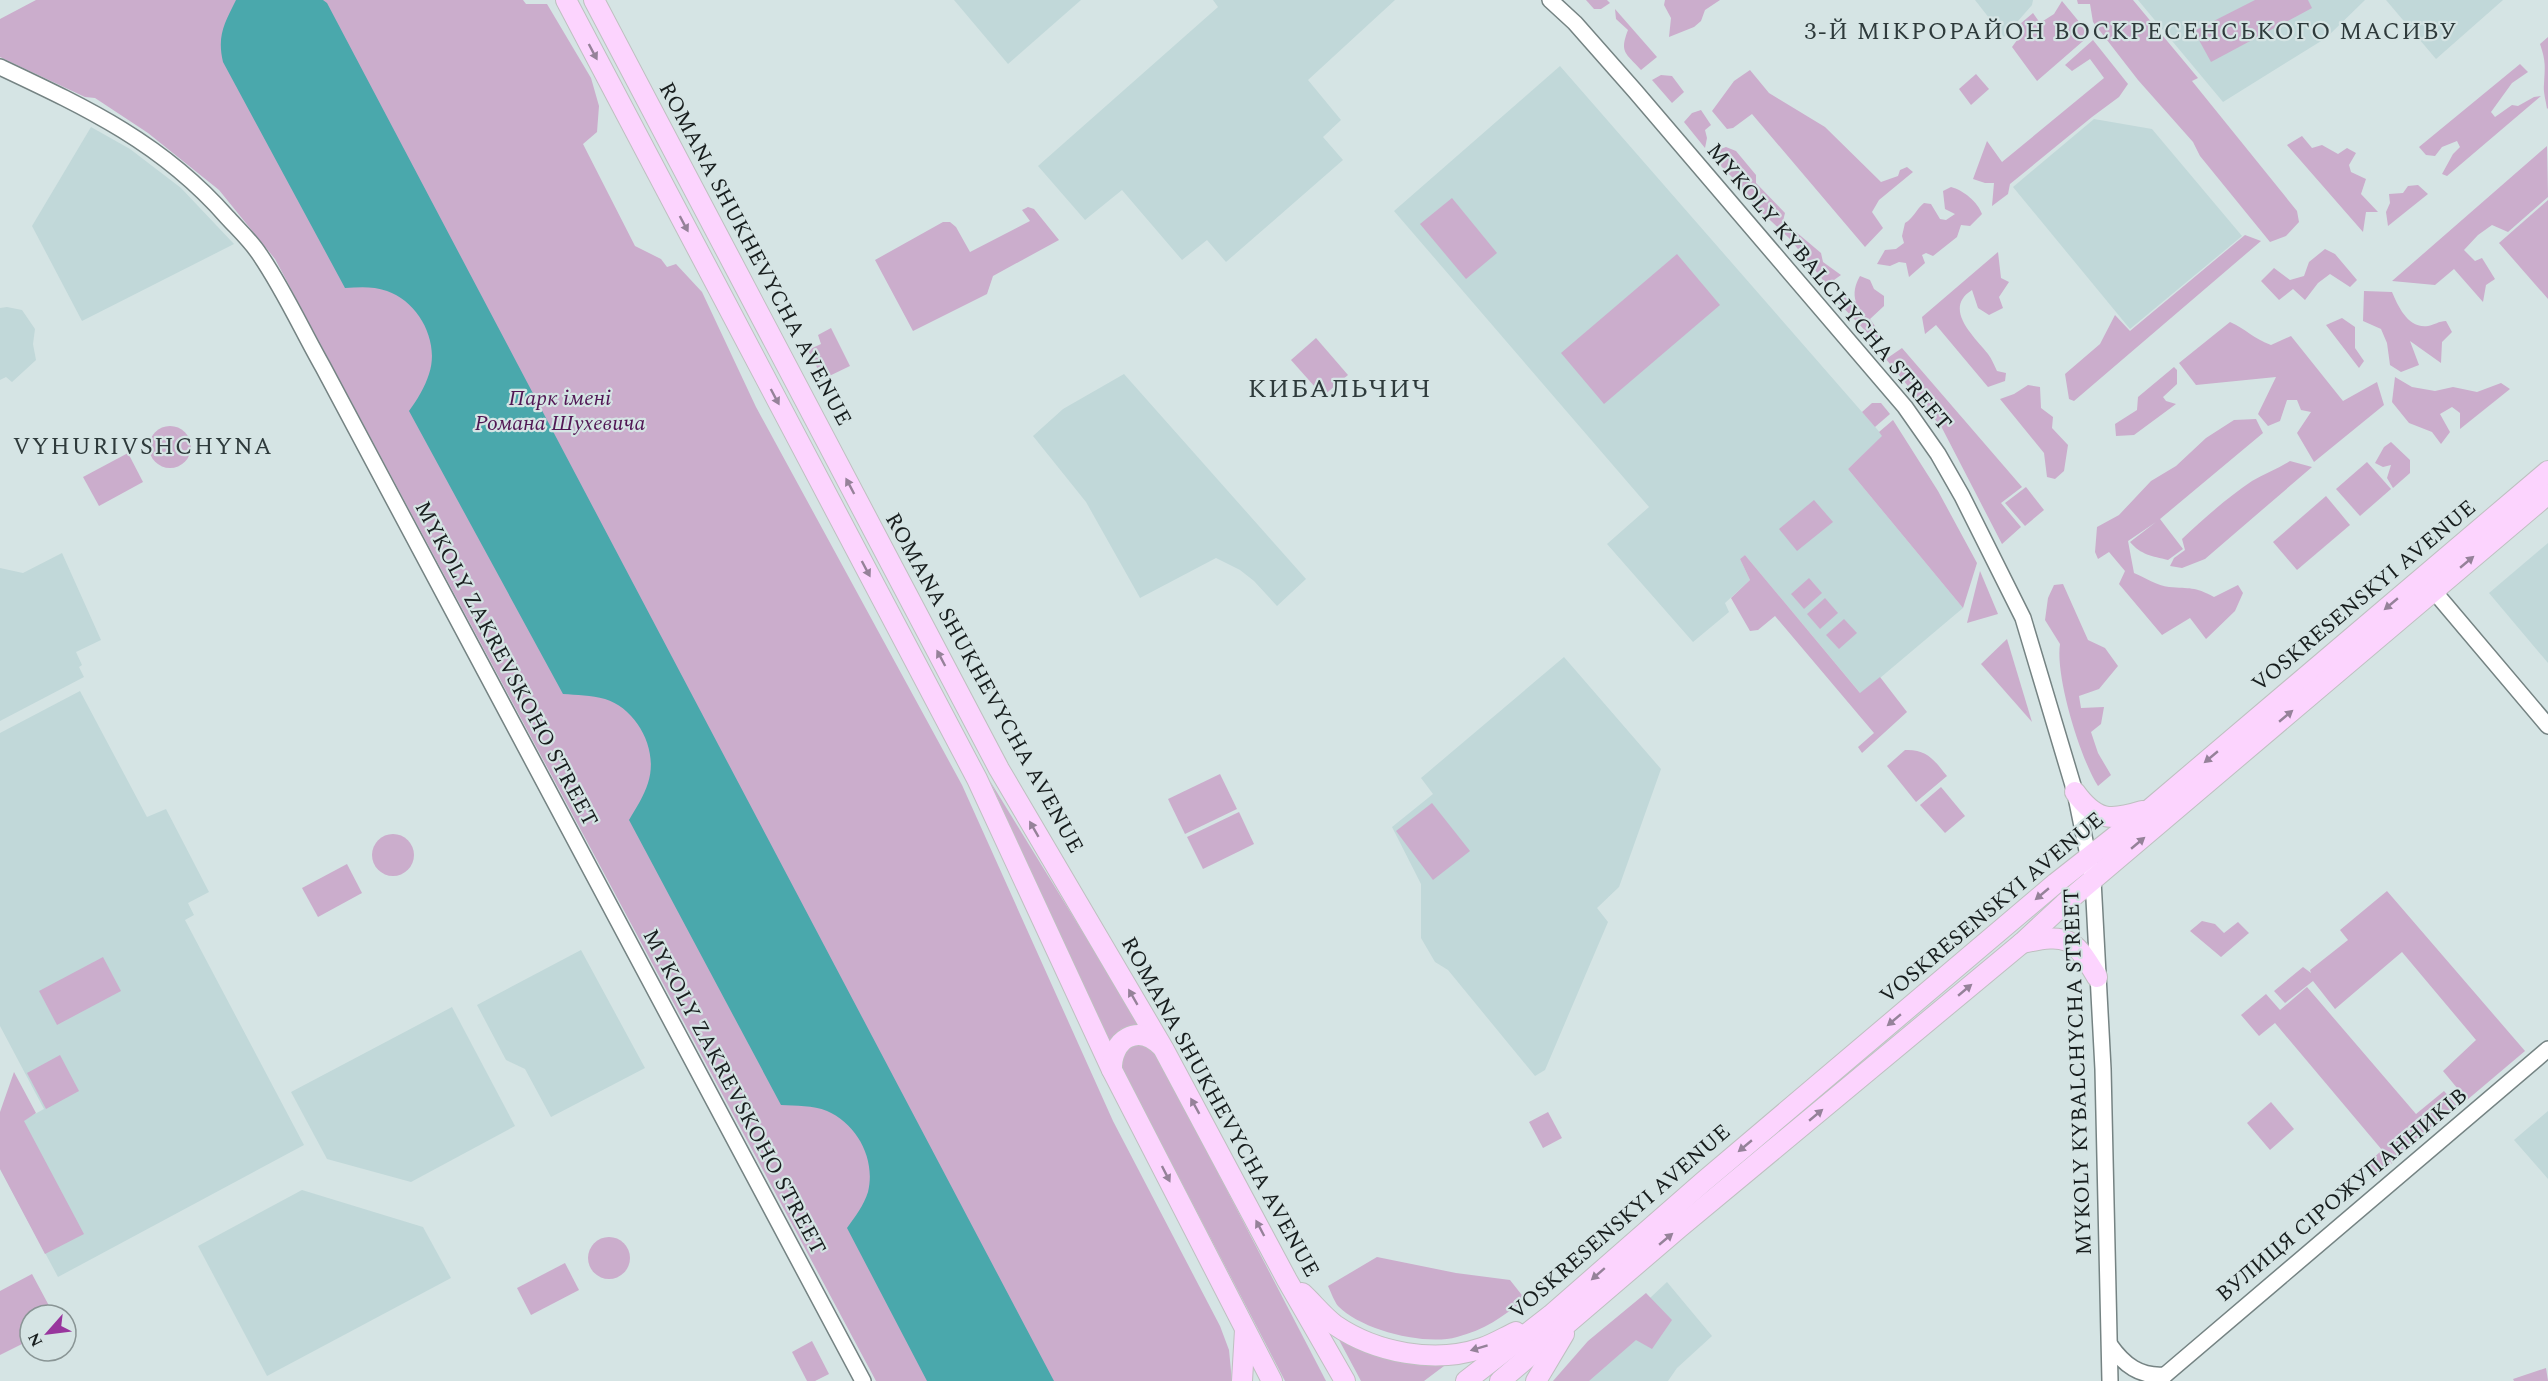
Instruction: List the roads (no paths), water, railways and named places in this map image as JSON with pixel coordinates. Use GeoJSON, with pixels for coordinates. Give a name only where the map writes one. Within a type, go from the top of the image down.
{"type":"FeatureCollection","features":[{"type":"Feature","properties":{"kind":"main road"},"geometry":{"type":"LineString","coordinates":[[566,0],[977,779],[1112,1070],[1272,1381]]}},
{"type":"Feature","properties":{"kind":"main road","name":"ROMANA SHUKHEVYCHA AVENUE"},"geometry":{"type":"LineString","coordinates":[[594,0],[999,769],[1163,1048],[1287,1280],[1345,1381]]}},
{"type":"Feature","properties":{"kind":"main road","name":"VOSKRESENSKYI AVENUE"},"geometry":{"type":"LineString","coordinates":[[1466,1381],[1551,1315],[1709,1177],[2056,883],[2150,809],[2548,471]]}},
{"type":"Feature","properties":{"kind":"main road","name":"VOSKRESENSKYI AVENUE"},"geometry":{"type":"LineString","coordinates":[[1500,1381],[2022,943],[2093,880],[2548,494]]}},
{"type":"Feature","properties":{"kind":"main road"},"geometry":{"type":"LineString","coordinates":[[2075,792],[2091,812],[2104,817],[2114,819],[2150,809]]}},
{"type":"Feature","properties":{"kind":"main road"},"geometry":{"type":"LineString","coordinates":[[2022,943],[2048,937],[2067,940],[2084,954],[2097,977]]}},
{"type":"Feature","properties":{"kind":"main road"},"geometry":{"type":"LineString","coordinates":[[1112,1070],[1113,1052],[1126,1039],[1143,1035],[1152,1037],[1163,1048]]}},
{"type":"Feature","properties":{"kind":"main road"},"geometry":{"type":"LineString","coordinates":[[1287,1280],[1334,1324],[1358,1338],[1411,1354],[1452,1355],[1483,1348],[1551,1315]]}},
{"type":"Feature","properties":{"kind":"main road"},"geometry":{"type":"LineString","coordinates":[[1536,1381],[1573,1318]]}},
{"type":"Feature","properties":{"kind":"main road"},"geometry":{"type":"LineString","coordinates":[[1242,1381],[1245,1327]]}},
{"type":"Feature","properties":{"kind":"street","name":"MYKOLY KYBALCHYCHA STREET"},"geometry":{"type":"LineString","coordinates":[[1550,0],[1575,23],[1635,91],[1905,407],[1938,454],[1962,496],[2023,618],[2075,792],[2093,880],[2103,1069],[2110,1381]]}},
{"type":"Feature","properties":{"kind":"street","name":"MYKOLY ZAKREVSKOHO STREET"},"geometry":{"type":"LineString","coordinates":[[0,67],[90,110],[141,140],[176,166],[209,196],[260,255],[323,366],[863,1381]]}},
{"type":"Feature","properties":{"kind":"street"},"geometry":{"type":"LineString","coordinates":[[2433,590],[2548,726]]}},
{"type":"Feature","properties":{"kind":"street","name":"ВУЛИЦЯ СІРОЖУПАННИКІВ"},"geometry":{"type":"LineString","coordinates":[[2110,1345],[2130,1367],[2161,1378],[2548,1049]]}},
{"type":"Feature","properties":{"kind":"water"},"geometry":{"type":"Polygon","coordinates":[[[236,0],[323,0],[327,3],[1054,1381],[927,1381],[847,1228],[862,1206],[868,1192],[869,1167],[862,1144],[847,1124],[827,1111],[781,1105],[629,820],[644,793],[651,770],[648,745],[643,732],[636,721],[616,704],[605,699],[563,694],[409,411],[425,384],[432,362],[432,349],[424,325],[409,304],[398,296],[372,288],[345,288],[223,62],[221,37],[236,0]]]}},
{"type":"Feature","properties":{"kind":"district","name":"3-Й МІКРОРАЙОН ВОСКРЕСЕНСЬКОГО МАСИВУ"},"geometry":{"type":"Point","coordinates":[2131,32]}},
{"type":"Feature","properties":{"kind":"district","name":"КИБАЛЬЧИЧ"},"geometry":{"type":"Point","coordinates":[1340,389]}},
{"type":"Feature","properties":{"kind":"district","name":"VYHURIVSHCHYNA"},"geometry":{"type":"Point","coordinates":[143,447]}},
{"type":"Feature","properties":{"kind":"park label","name":"Парк імені Романа Шухевича"},"geometry":{"type":"Point","coordinates":[560,410]}}]}
